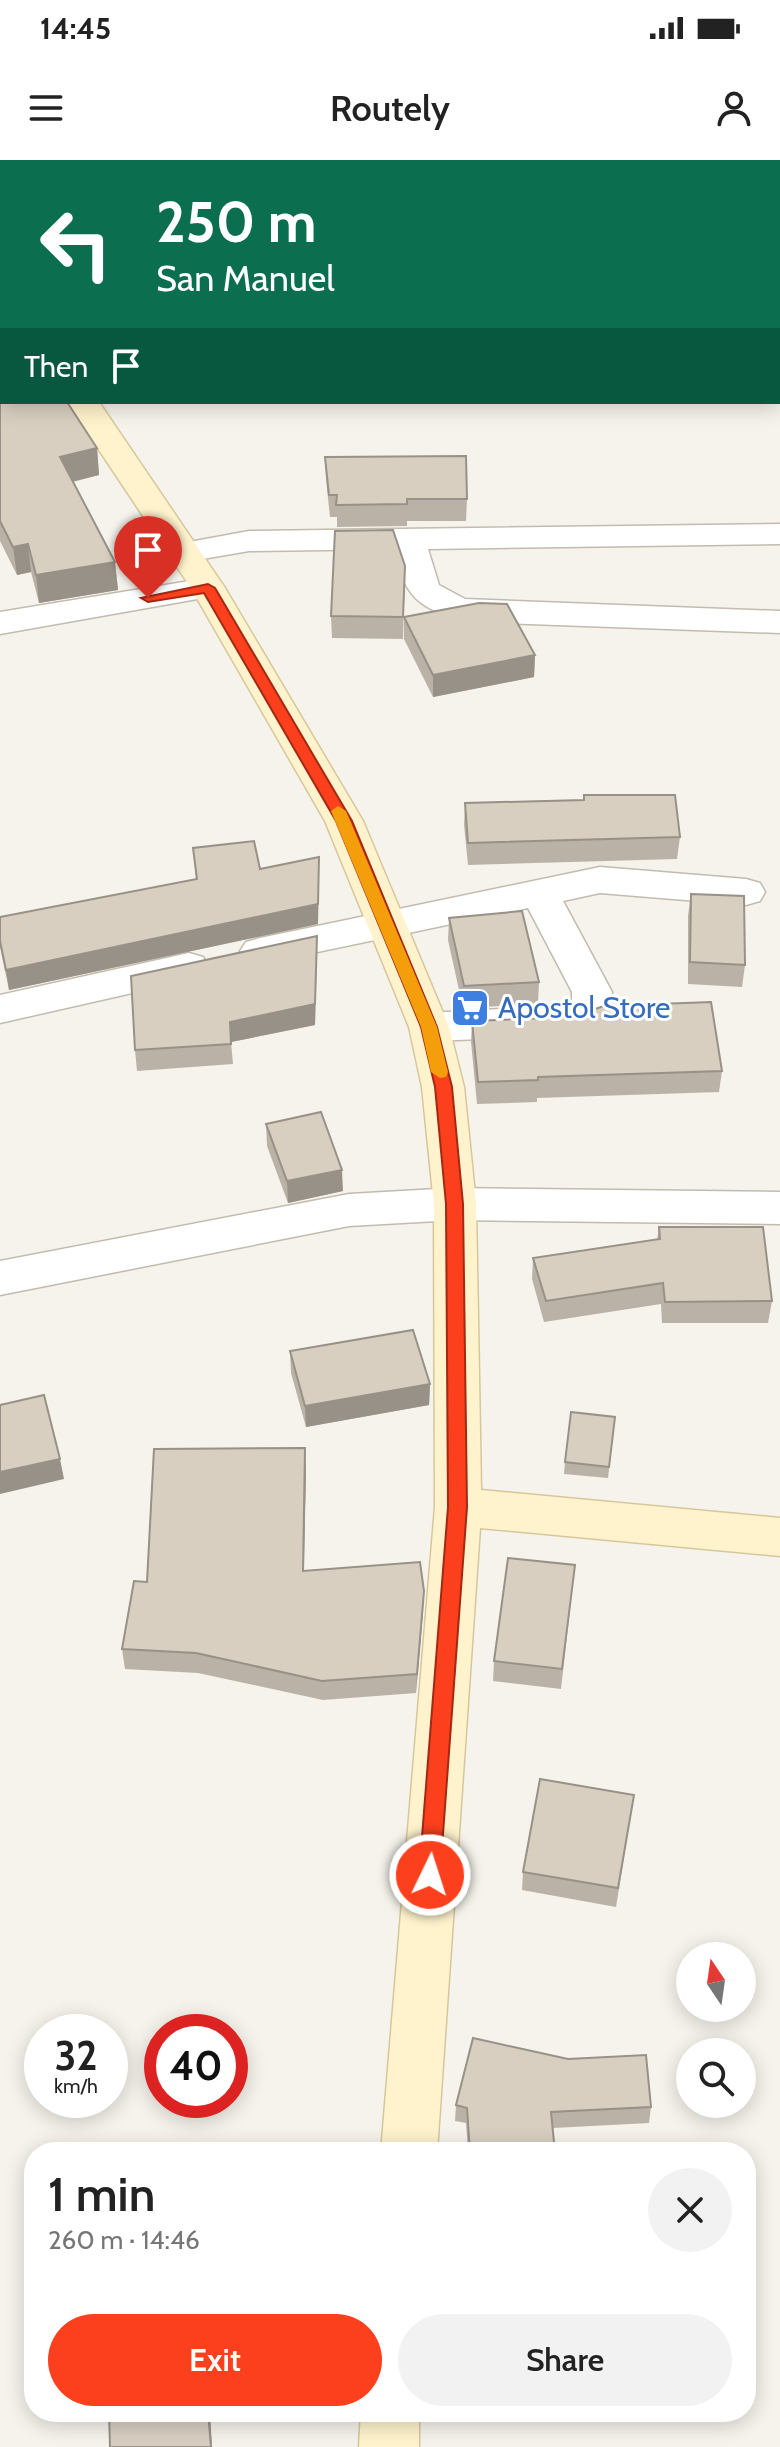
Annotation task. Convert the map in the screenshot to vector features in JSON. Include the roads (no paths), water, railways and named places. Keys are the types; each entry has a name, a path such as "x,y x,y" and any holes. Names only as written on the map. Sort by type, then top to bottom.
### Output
{"street":[{"path":"84,404 208,588 337,809 429,1027 443,1087 455,1204 458,1507 410,2142"},
{"path":"185,552 249,541 780,534"},
{"path":"410,540 416,579 424,591 453,608 476,612 780,622"},
{"path":"0,623 208,588"},
{"path":"0,1009 600,880 628,879 746,892"},
{"path":"429,1027 569,1022 592,1013 592,992 539,892"},
{"path":"0,1278 297,1218 391,1206 780,1208"},
{"path":"458,1507 780,1537"},
{"path":"389,2447 390,2422"}],"place":[{"name":"Apostol Store","path":"470,1008"}]}
